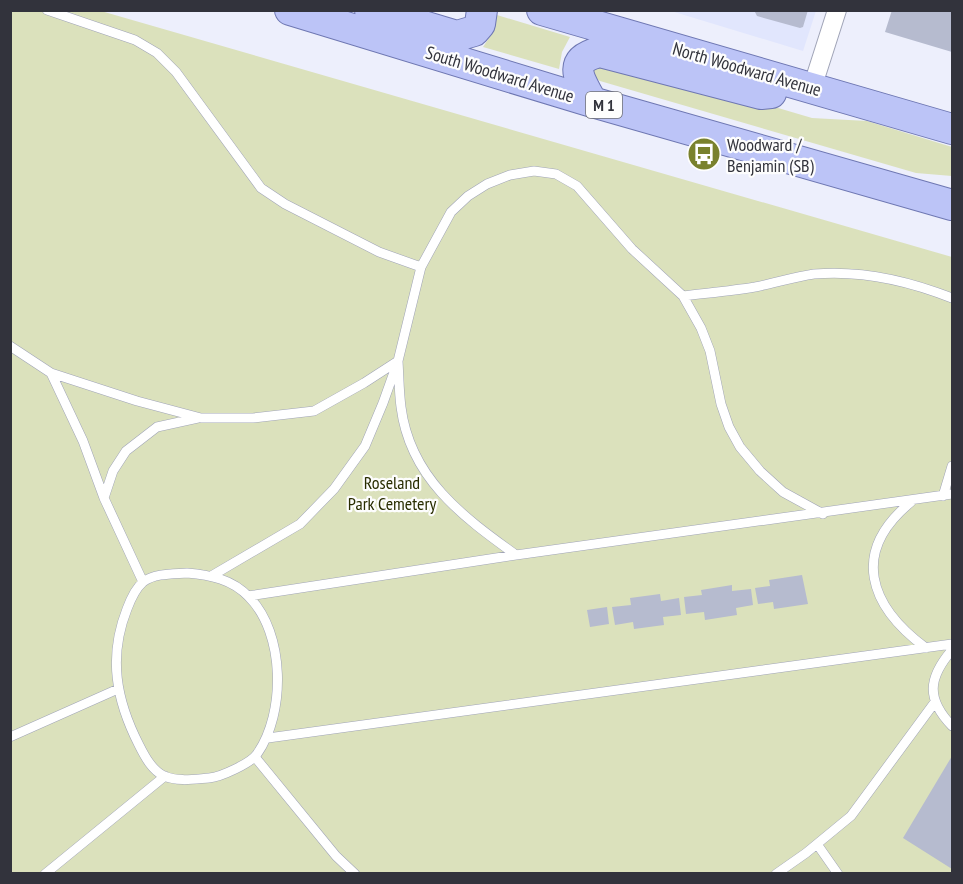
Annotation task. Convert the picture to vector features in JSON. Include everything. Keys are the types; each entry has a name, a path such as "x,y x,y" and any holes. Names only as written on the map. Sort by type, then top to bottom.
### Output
{"main road":[{"name":"South Woodward Avenue","path":"290,10 592,102 952,205"},
{"path":"370,10 457,36 474,31 480,24 482,10"},
{"name":"North Woodward Avenue","path":"542,10 952,129"},
{"path":"592,102 578,76 577,68 590,54 600,52 761,94 812,88"},
{"path":"918,194 952,189"}],"street":[{"path":"812,88 837,10"}],"lane":[{"path":"47,10 135,40 158,53 176,72 261,188 285,204 380,252 421,267"},
{"path":"213,575 300,524 334,489 365,446 398,362 421,267 451,212 468,196 487,184 510,175 534,171 556,174 577,186 632,249 682,296 701,328 710,351 721,404 729,427 740,447 760,471 783,492 823,514"},
{"path":"682,296 755,287 813,274 844,274 879,277 952,298"},
{"path":"10,346 51,373 137,401 201,418"},
{"path":"104,498 112,471 126,451 158,427 201,418 253,418 314,411 398,362"},
{"path":"398,362 401,409 409,439 435,488 452,506 516,555"},
{"path":"51,373 83,441 104,498 143,582"},
{"path":"248,596 516,555 948,495 952,466"},
{"path":"913,500 895,515 882,536 875,555 874,572 876,587 882,602 893,619 905,632 926,648"},
{"path":"187,573 213,575 227,581 248,596 263,614 273,640 277,678 275,712 268,738 255,757 216,777 186,780 165,776 151,766 141,749 126,720 118,688 116,659 121,624 131,600 143,582 159,575 187,573"},
{"path":"268,738 952,644"},
{"path":"952,650 941,663 935,679 933,694 937,708 952,726"},
{"path":"10,737 118,688"},
{"path":"776,873 851,816 935,702"},
{"path":"255,757 336,856 355,873"},
{"path":"45,873 165,776"},
{"path":"817,844 838,873"}],"shaded area":[{"path":"671,11 816,11 803,51"}],"green space":[{"name":"Roseland Park Cemetery","path":"10,11 101,11 952,257 952,873 11,873"},
{"path":"497,15 570,37 562,52 559,69 483,47 493,32"},
{"path":"598,58 607,58 812,118 867,121 952,147 952,176 916,173 600,81 591,75"}],"building":[{"path":"754,10 808,10 803,27 800,28 757,16"},
{"path":"892,10 952,11 952,52 885,32"},
{"path":"802,575 808,604 774,609 773,602 758,604 755,588 770,586 769,580"},
{"path":"732,585 732,591 751,589 753,605 736,608 737,615 705,620 704,612 686,614 684,597 702,595 701,590"},
{"path":"660,594 661,601 679,598 681,615 663,617 664,625 634,629 633,622 615,625 612,607 631,605 630,598"},
{"path":"607,607 609,624 590,627 587,610"},
{"path":"952,756 952,869 903,838"}],"place":[{"name":"Woodward / Benjamin (SB)","path":"704,154"}]}
